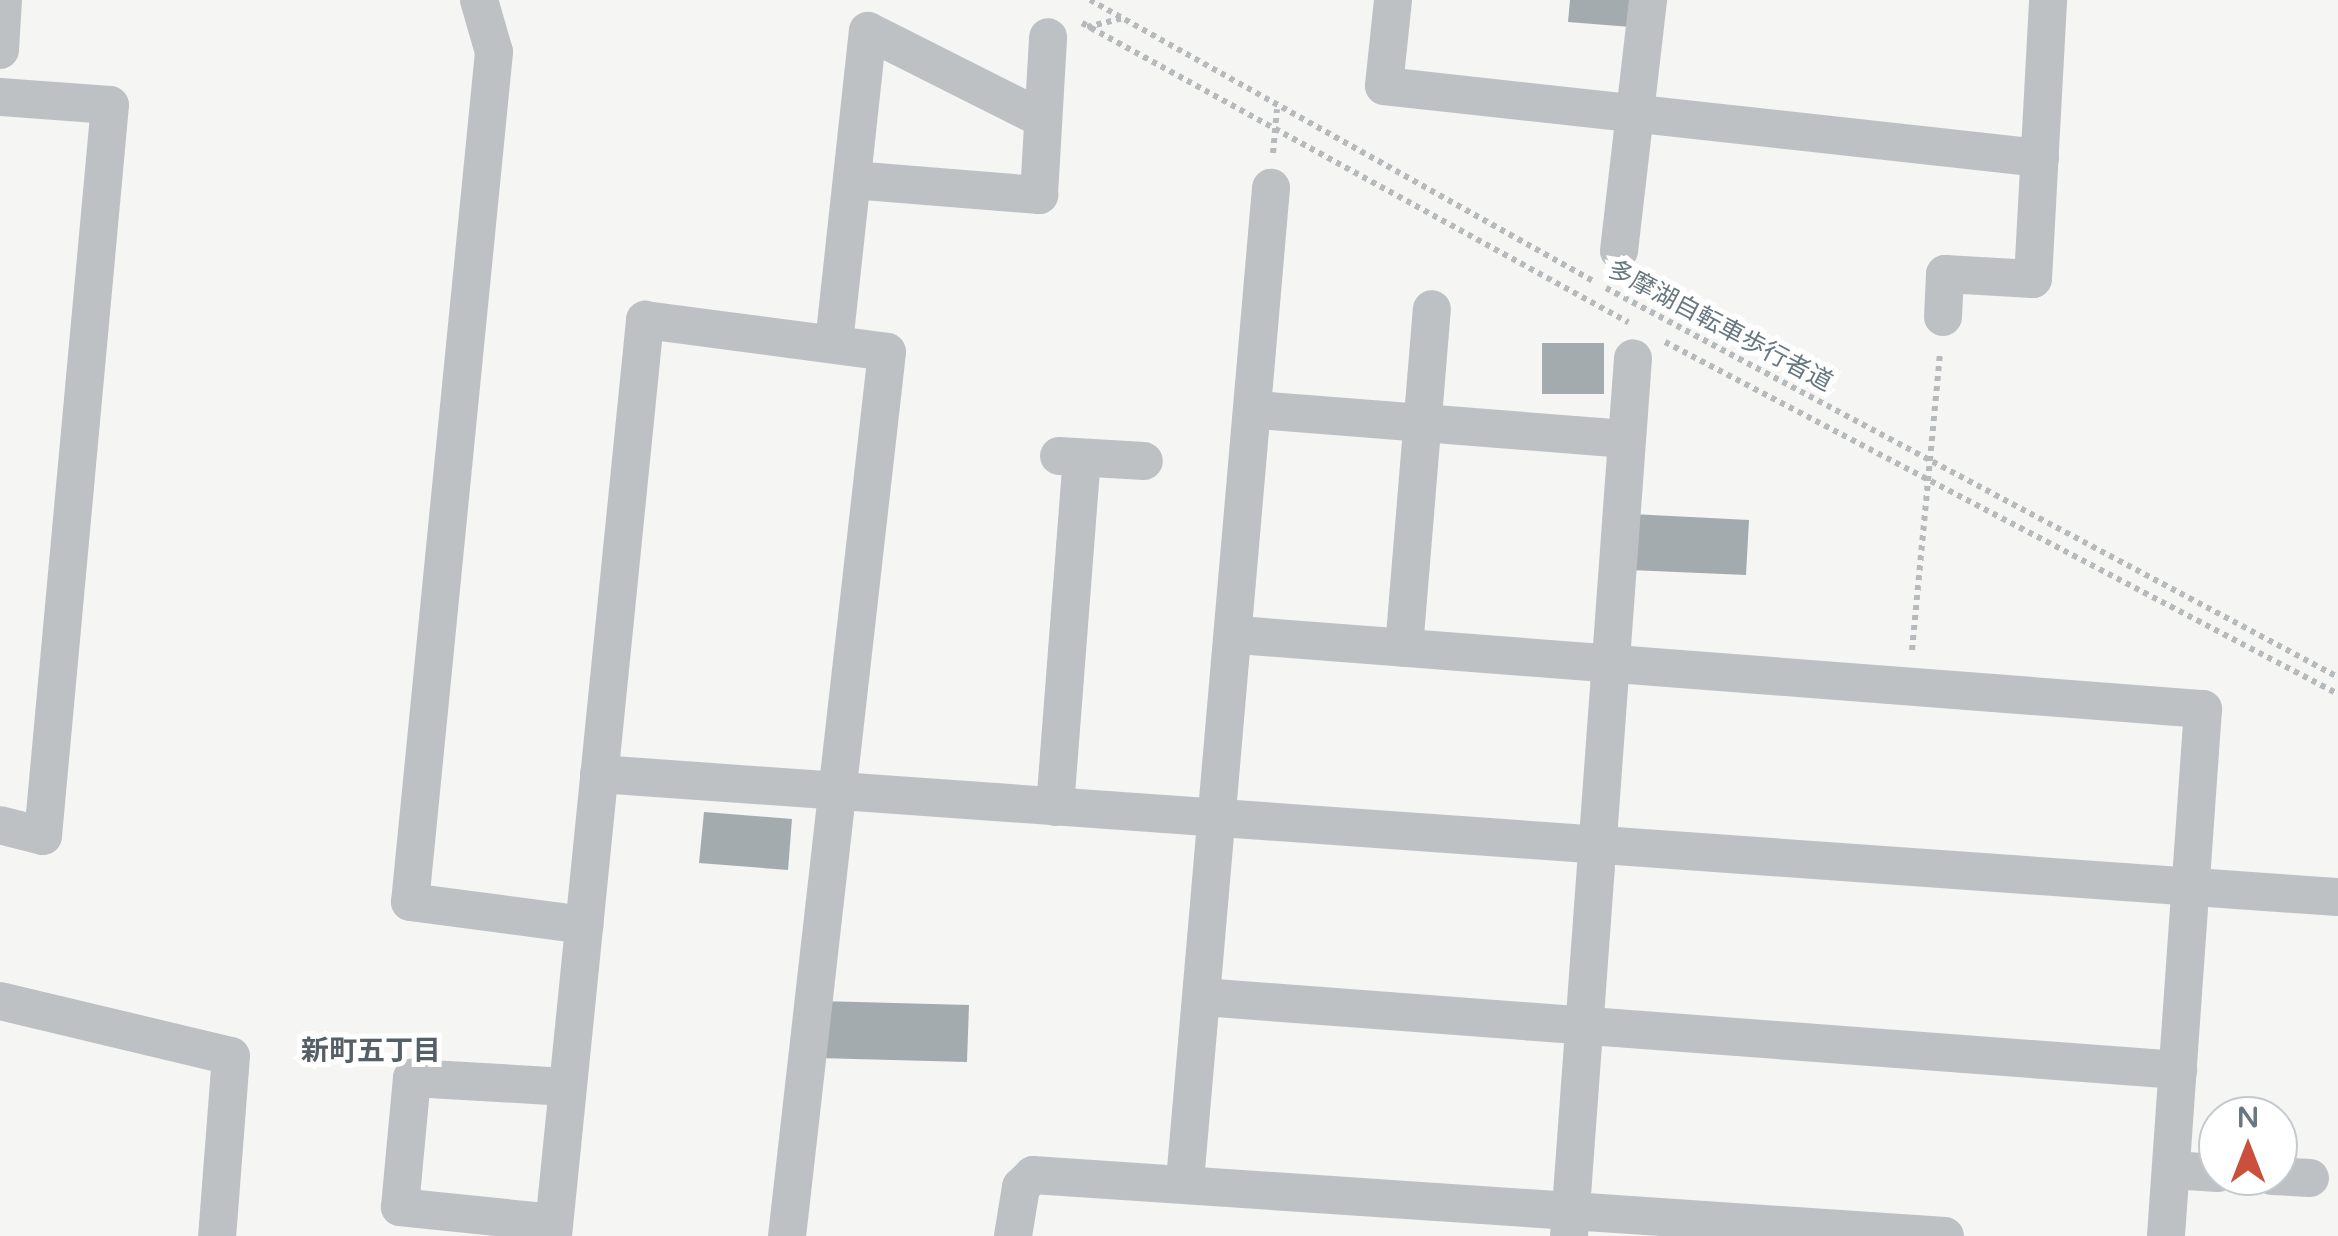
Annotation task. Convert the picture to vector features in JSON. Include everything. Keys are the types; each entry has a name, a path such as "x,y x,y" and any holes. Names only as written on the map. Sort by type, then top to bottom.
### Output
{"street":[{"path":"0,50 3,0"},
{"path":"479,0 493,69 410,902 584,925"},
{"path":"1393,0 1384,86 1634,118 2040,158"},
{"path":"1619,250 1648,0"},
{"path":"1943,317 1945,274 2033,279 2048,0"},
{"path":"834,343 868,31 1043,118"},
{"path":"852,180 1039,195 1048,37"},
{"path":"0,97 110,105 43,836 0,825"},
{"path":"1185,1181 1258,410 1272,188"},
{"path":"1404,648 1432,309"},
{"path":"566,1086 412,1078 400,1207 554,1230 645,320 887,352 787,1236"},
{"path":"1570,1221 1626,439 1641,346"},
{"path":"1258,410 1626,439"},
{"path":"1055,807 1071,457 1144,461"},
{"path":"1238,635 2202,708 2166,1236"},
{"path":"599,774 2338,897"},
{"path":"1202,997 2178,1070"},
{"path":"0,1002 230,1056 217,1236"},
{"path":"2171,1170 2198,1171"},
{"path":"1013,1236 1020,1186 1034,1175 1185,1181 1570,1221 1945,1236"},
{"path":"2298,1177 2310,1178"}],"path":[{"name":"多摩湖自転車歩行者道","path":"1090,0 1276,109 1623,298 2338,676"},
{"path":"1088,27 1621,318 1623,298"},
{"path":"1274,127 1276,109"},
{"path":"1909,686 1943,317"},
{"path":"1641,346 1928,480 2338,694"}],"building":[{"path":"1570,0 1633,0 1631,27 1568,22"},
{"path":"1542,343 1604,343 1604,394 1542,394"},
{"path":"1632,514 1749,520 1746,575 1630,570"},
{"path":"704,812 792,819 788,870 699,863"},
{"path":"820,1001 969,1005 967,1062 818,1058"}],"district":[{"name":"新町五丁目","path":"371,1051"}]}
